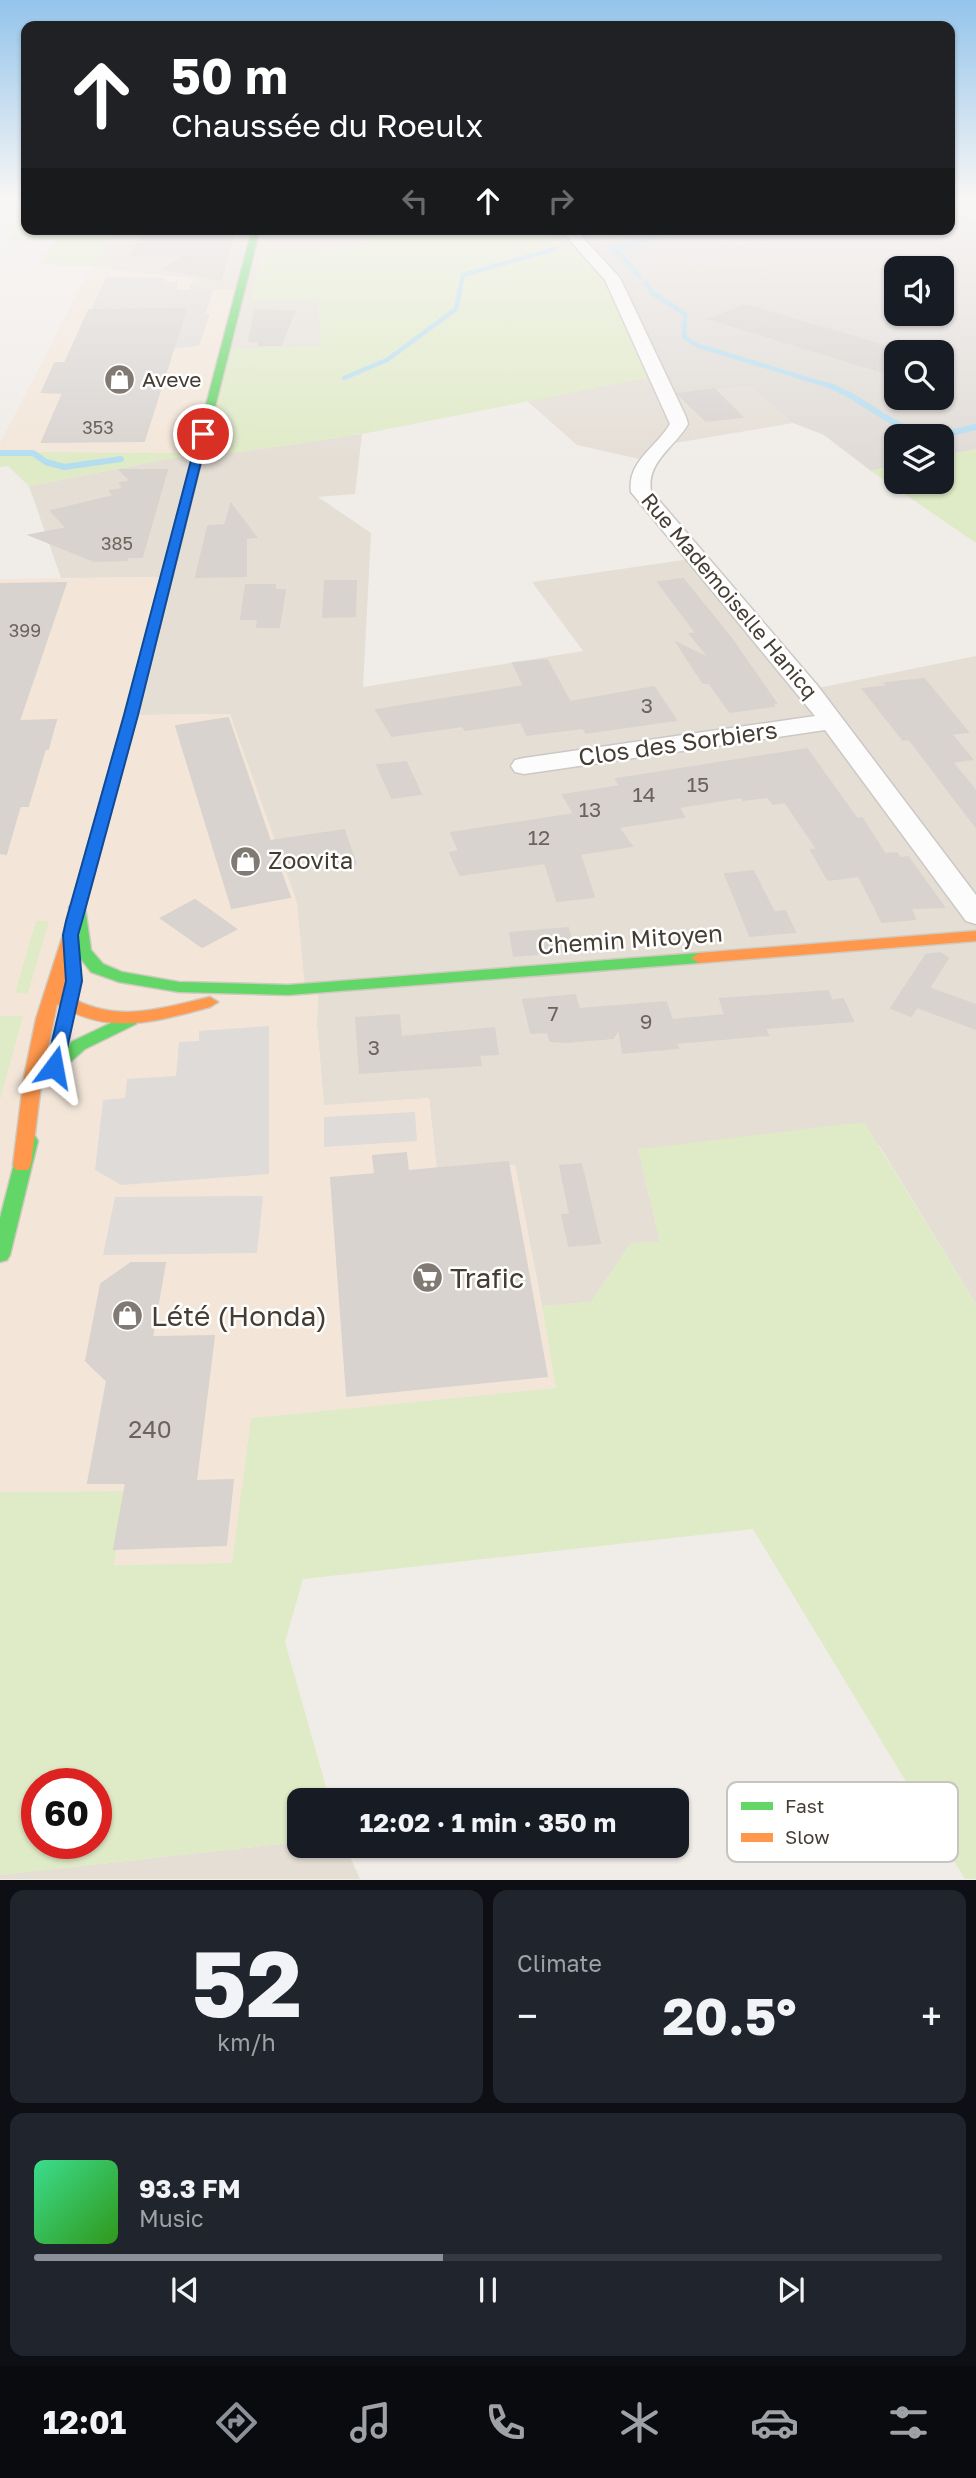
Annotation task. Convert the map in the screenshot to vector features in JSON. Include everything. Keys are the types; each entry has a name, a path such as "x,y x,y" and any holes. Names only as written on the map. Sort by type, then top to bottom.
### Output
{"main road":[{"path":"22,1165 34,1062 58,965 71,935 131,715 241,287"},
{"path":"77,907 85,956 94,965 133,981 198,990"},
{"path":"67,1013 74,981 71,935"},
{"name":"Chemin Mitoyen","path":"288,990 976,936"},
{"path":"106,989 288,990"},
{"path":"67,1013 108,1021 132,1019 288,990"},
{"path":"34,1062 57,1018 67,1013 84,995"},
{"path":"54,1067 87,1040 132,1019"},
{"path":"0,1255 22,1165 60,1043"}],"street":[{"name":"Rue Mademoiselle Hanicq","path":"616,287 679,424 640,472 641,492 832,721 976,915"},
{"name":"Clos des Sorbiers","path":"524,766 832,721"}],"shaded area":[{"path":"81,287 190,287 189,290 241,290 198,453 11,452 0,450 0,443"},
{"path":"102,287 177,287 177,290 213,290 206,314 210,314 199,346 166,349 90,312"},
{"path":"189,287 302,287 319,301 321,346 225,349 188,290"},
{"path":"615,287 884,287 884,326 954,326 954,287 976,287 976,449 954,454 954,424 884,424 884,468 871,471 824,435 793,423 750,386 666,395"},
{"path":"657,376 667,395 750,386 793,423 663,445 649,461 577,445 526,400"},
{"path":"362,434 355,494 318,497 371,533 363,687 583,651 532,582 697,558 808,690 976,656 976,1304 879,1145 638,1149 660,1242 631,1243 591,1302 542,1306 515,1165 437,1172 429,1098 324,1106 317,1025 318,988 305,988 249,771 230,714 131,715 166,577 61,578 29,486 198,453 240,452"},
{"path":"166,577 132,715 230,714 297,902 305,988 318,987 317,1025 324,1105 429,1098 437,1172 515,1165 557,1388 252,1418 233,1563 114,1565 126,1491 0,1492 0,579"},
{"path":"269,1026 269,1174 121,1185 95,1170 103,1100 125,1098 127,1079 176,1076 179,1042 199,1041 199,1031"},
{"path":"415,1112 417,1141 324,1147 324,1117"},
{"path":"263,1196 257,1253 103,1255 115,1197"},
{"path":"287,1843 287,1858 350,1858 360,1879 0,1879 0,1875"}],"green space":[{"path":"254,287 615,287 657,376 362,434 240,452 198,453 225,349 321,346 319,301 250,301"},
{"path":"976,449 976,543 905,494 954,494 954,454"},
{"path":"0,450 198,453 29,486 8,466 0,467"},
{"path":"884,468 884,480 871,471"},
{"path":"36,921 49,921 28,993 15,993"},
{"path":"0,1016 23,1016 0,1100"},
{"path":"864,1122 976,1304 976,1879 965,1879 955,1862 958,1862 958,1782 906,1782 753,1529 303,1579 285,1642 326,1788 287,1788 287,1843 0,1875 0,1492 126,1491 114,1565 232,1563 251,1418 556,1388 542,1306 591,1302 631,1243 660,1242 638,1149"}],"building":[{"path":"745,305 884,346 884,372 710,319"},
{"path":"186,309 144,441 42,442 63,393 42,392 55,363 65,363 89,310"},
{"path":"255,310 294,312 281,345 259,345 260,341 249,341"},
{"path":"714,389 742,417 706,421 678,394"},
{"path":"120,470 167,470 142,557 94,561 30,535 67,528 51,511 114,496 110,491 123,489 120,483 131,481"},
{"path":"231,504 256,537 246,538 246,576 196,577 208,526 225,525"},
{"path":"683,579 731,638 776,703 773,703 774,706 730,712 709,683 703,683 677,643 710,659 690,634 696,633 658,582"},
{"path":"325,581 356,581 355,616 323,617"},
{"path":"66,583 19,721 56,720 28,806 20,806 6,854 0,853 0,584"},
{"path":"246,585 275,585 275,590 285,590 279,627 257,627 258,619 241,619"},
{"path":"547,660 570,702 654,687 676,720 586,733 583,728 527,735 521,722 465,730 463,726 392,736 376,710 524,686 513,663"},
{"path":"924,679 968,732 951,734 972,759 952,762 976,791 976,827 909,739 903,740 863,689 888,686 885,683"},
{"path":"228,718 270,841 344,830 356,864 326,869 322,857 278,864 290,897 232,908 176,726"},
{"path":"807,749 857,819 862,818 885,854 897,853 900,858 908,857 944,907 911,908 915,919 882,922 859,876 828,880 811,850 817,849 785,802 773,804 768,797 743,800 742,797 679,807 684,817 618,827 632,846 580,854 594,897 557,901 545,863 460,875 450,853 459,851 451,833 574,814 563,795 620,786 616,779"},
{"path":"406,762 421,794 392,798 377,765"},
{"path":"753,871 774,912 785,911 795,932 750,936 725,874"},
{"path":"195,900 236,929 202,947 161,918"},
{"path":"568,928 575,951 514,956 510,933"},
{"path":"940,953 948,958 929,988 976,1005 976,1029 917,1007 911,1016 891,1008 926,955"},
{"path":"828,991 832,1001 843,999 853,1021 765,1028 768,1035 676,1043 678,1048 623,1053 619,1028 613,1038 566,1042 550,1041 548,1032 531,1033 523,1000 575,995 579,1009 666,1002 672,1020 725,1015 720,999"},
{"path":"399,1015 401,1037 494,1028 498,1054 479,1055 481,1065 360,1073 356,1018"},
{"path":"406,1153 408,1171 508,1162 547,1376 347,1396 331,1178 375,1174 373,1156"},
{"path":"581,1164 600,1243 569,1246 562,1215 570,1214 560,1166"},
{"path":"131,1263 165,1263 152,1337 214,1336 196,1481 233,1480 226,1545 114,1549 126,1483 88,1483 107,1381 86,1361 101,1284"}],"waterway":[{"path":"344,378 387,360 456,309 461,287"},
{"path":"648,287 651,292 685,314 684,337 696,345 829,386"},
{"path":"829,386 833,387"},
{"path":"829,386 914,431 938,435 976,427"},
{"path":"0,453 33,453 46,462 64,467 121,459"}],"traffic: fast":[{"path":"137,692 241,287"},
{"path":"77,907 83,951 97,968 119,977 179,987 288,990 699,958"},
{"path":"54,1067 79,1045 130,1020"},
{"path":"0,1255 29,1141"}],"traffic: slow":[{"path":"22,1165 33,1077 44,1019 71,935 137,692"},
{"path":"699,958 976,936"},
{"path":"66,960 59,998 96,1016 115,1019 152,1016 210,1002"}],"place":[{"name":"Aveve","path":"119,380"},
{"name":"Zoovita","path":"245,861"},
{"name":"Trafic","path":"427,1278"},
{"name":"Lété (Honda)","path":"128,1316"}],"route":[{"path":"54,1067 74,981 71,935 74,921 131,715 203,434"}]}
